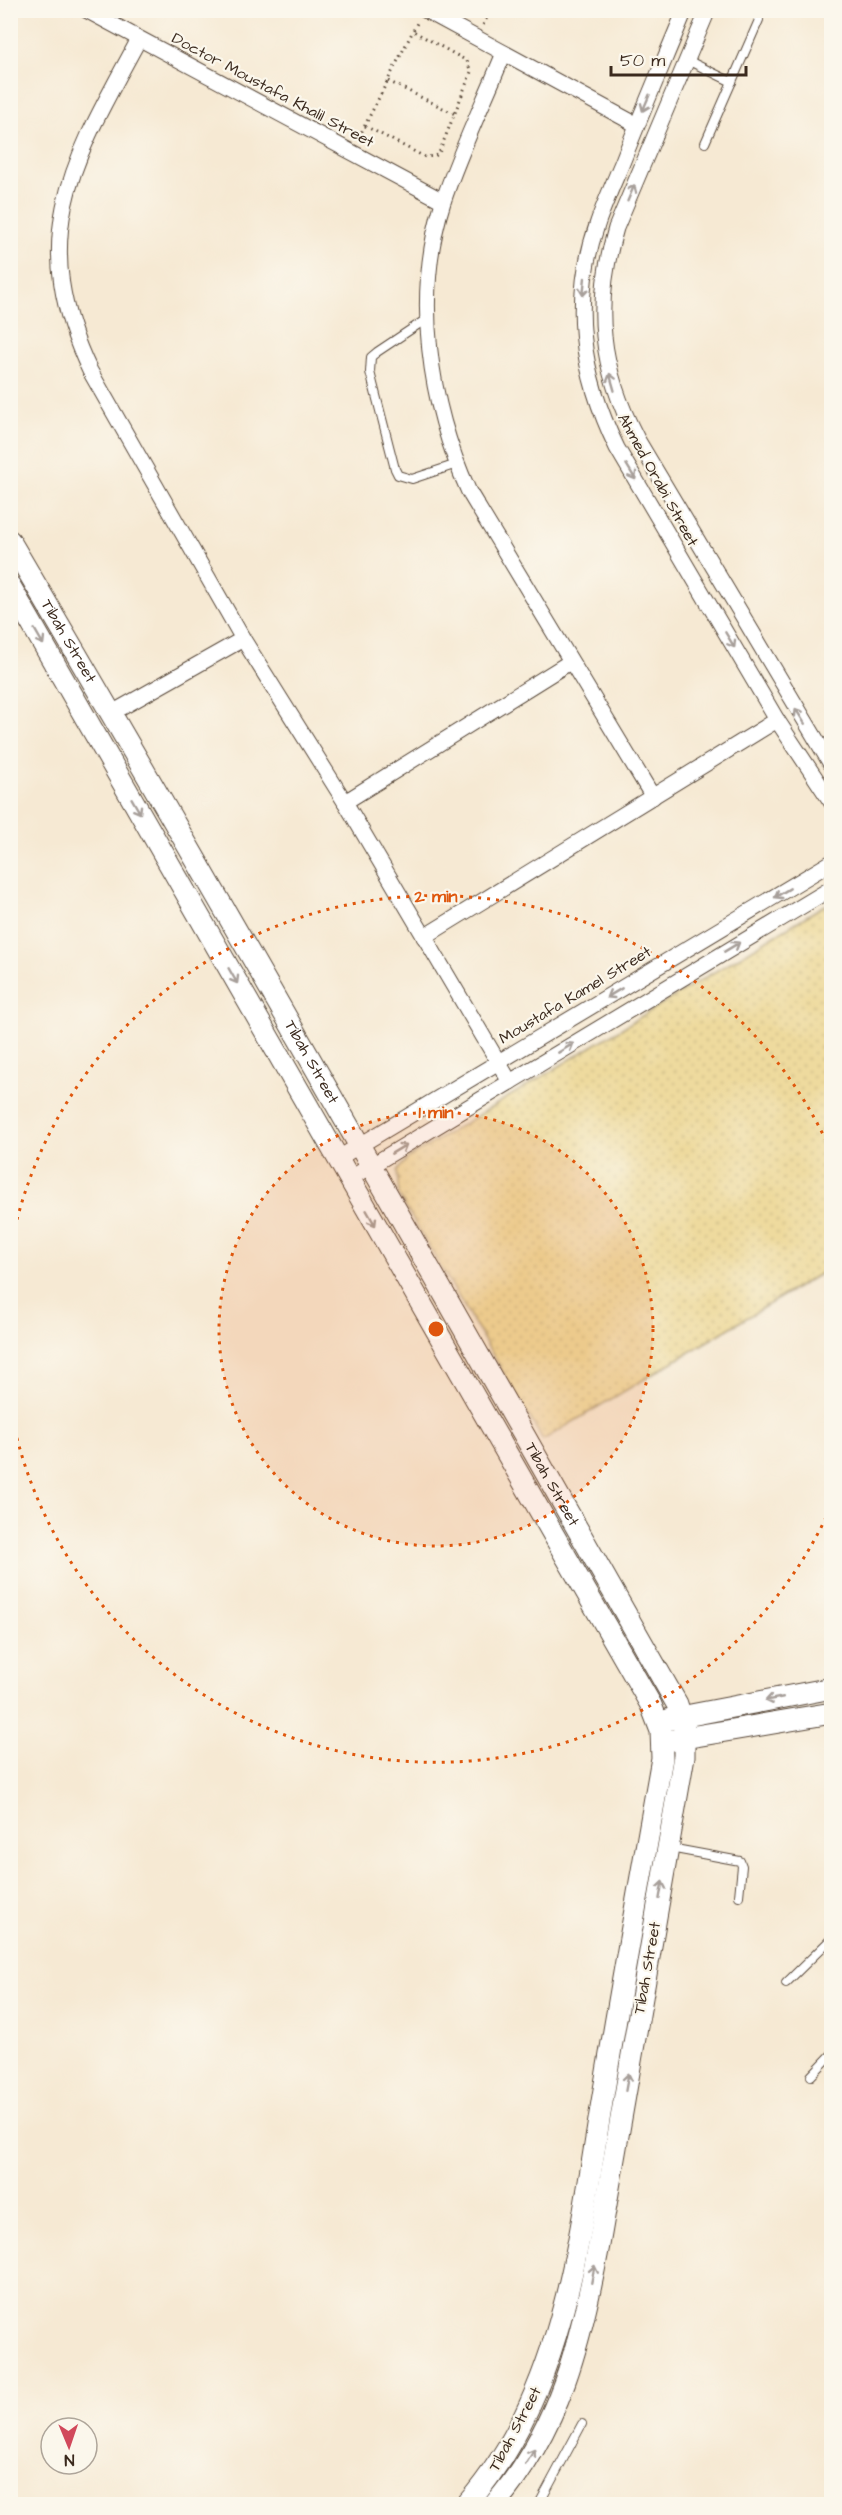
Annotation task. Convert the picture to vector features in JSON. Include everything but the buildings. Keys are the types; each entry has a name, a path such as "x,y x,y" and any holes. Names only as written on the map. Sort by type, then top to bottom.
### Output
{"main road":[{"name":"Tibah Street","path":"10,541 112,713 360,1145 681,1716 686,1738 684,1756 599,2245 577,2345 561,2396 543,2435 527,2464 495,2505"},
{"name":"Tibah Street","path":"10,586 658,1721 663,1742 660,1769 585,2201 562,2308 543,2375 529,2409 490,2475 467,2505"},
{"path":"658,1721 831,1688"},
{"path":"663,1742 831,1713"}],"street":[{"name":"Doctor Moustafa Khalil Street","path":"86,10 443,201"},
{"name":"Ahmed Orabi Street","path":"685,10 598,222 586,268 582,319 584,352 591,386 616,448 777,720 831,803"},
{"name":"Ahmed Orabi Street","path":"708,10 616,228 608,254 602,307 606,360 619,403 637,440 831,766"},
{"path":"422,16 504,53 636,125"},
{"path":"139,39 88,133 66,193 58,253 61,284 73,333 90,371 243,639 345,802 510,1082"},
{"path":"504,53 443,201 433,248 428,318 435,385 457,464 483,517 653,797"},
{"path":"112,713 243,639"},
{"path":"345,802 570,662"},
{"path":"424,937 777,720"},
{"name":"Moustafa Kamel Street","path":"337,1159 831,862"},
{"path":"349,1179 831,888"}],"lane":[{"path":"705,143 759,20"},
{"path":"687,60 732,82"},
{"path":"428,318 371,357 370,372 395,469 399,475 405,479 412,479 457,464"},
{"path":"668,1848 740,1861 742,1866 739,1896"},
{"path":"786,1983 830,1944"},
{"path":"811,2076 831,2054"},
{"path":"538,2505 582,2424"}],"path":[{"path":"351,152 422,16"},
{"path":"364,126 430,158 439,153 470,78 470,66 467,61 413,32"},
{"path":"388,81 455,114"}],"sand":[{"path":"831,904 831,1267 543,1440 399,1196 397,1171 408,1158 823,906"}]}
